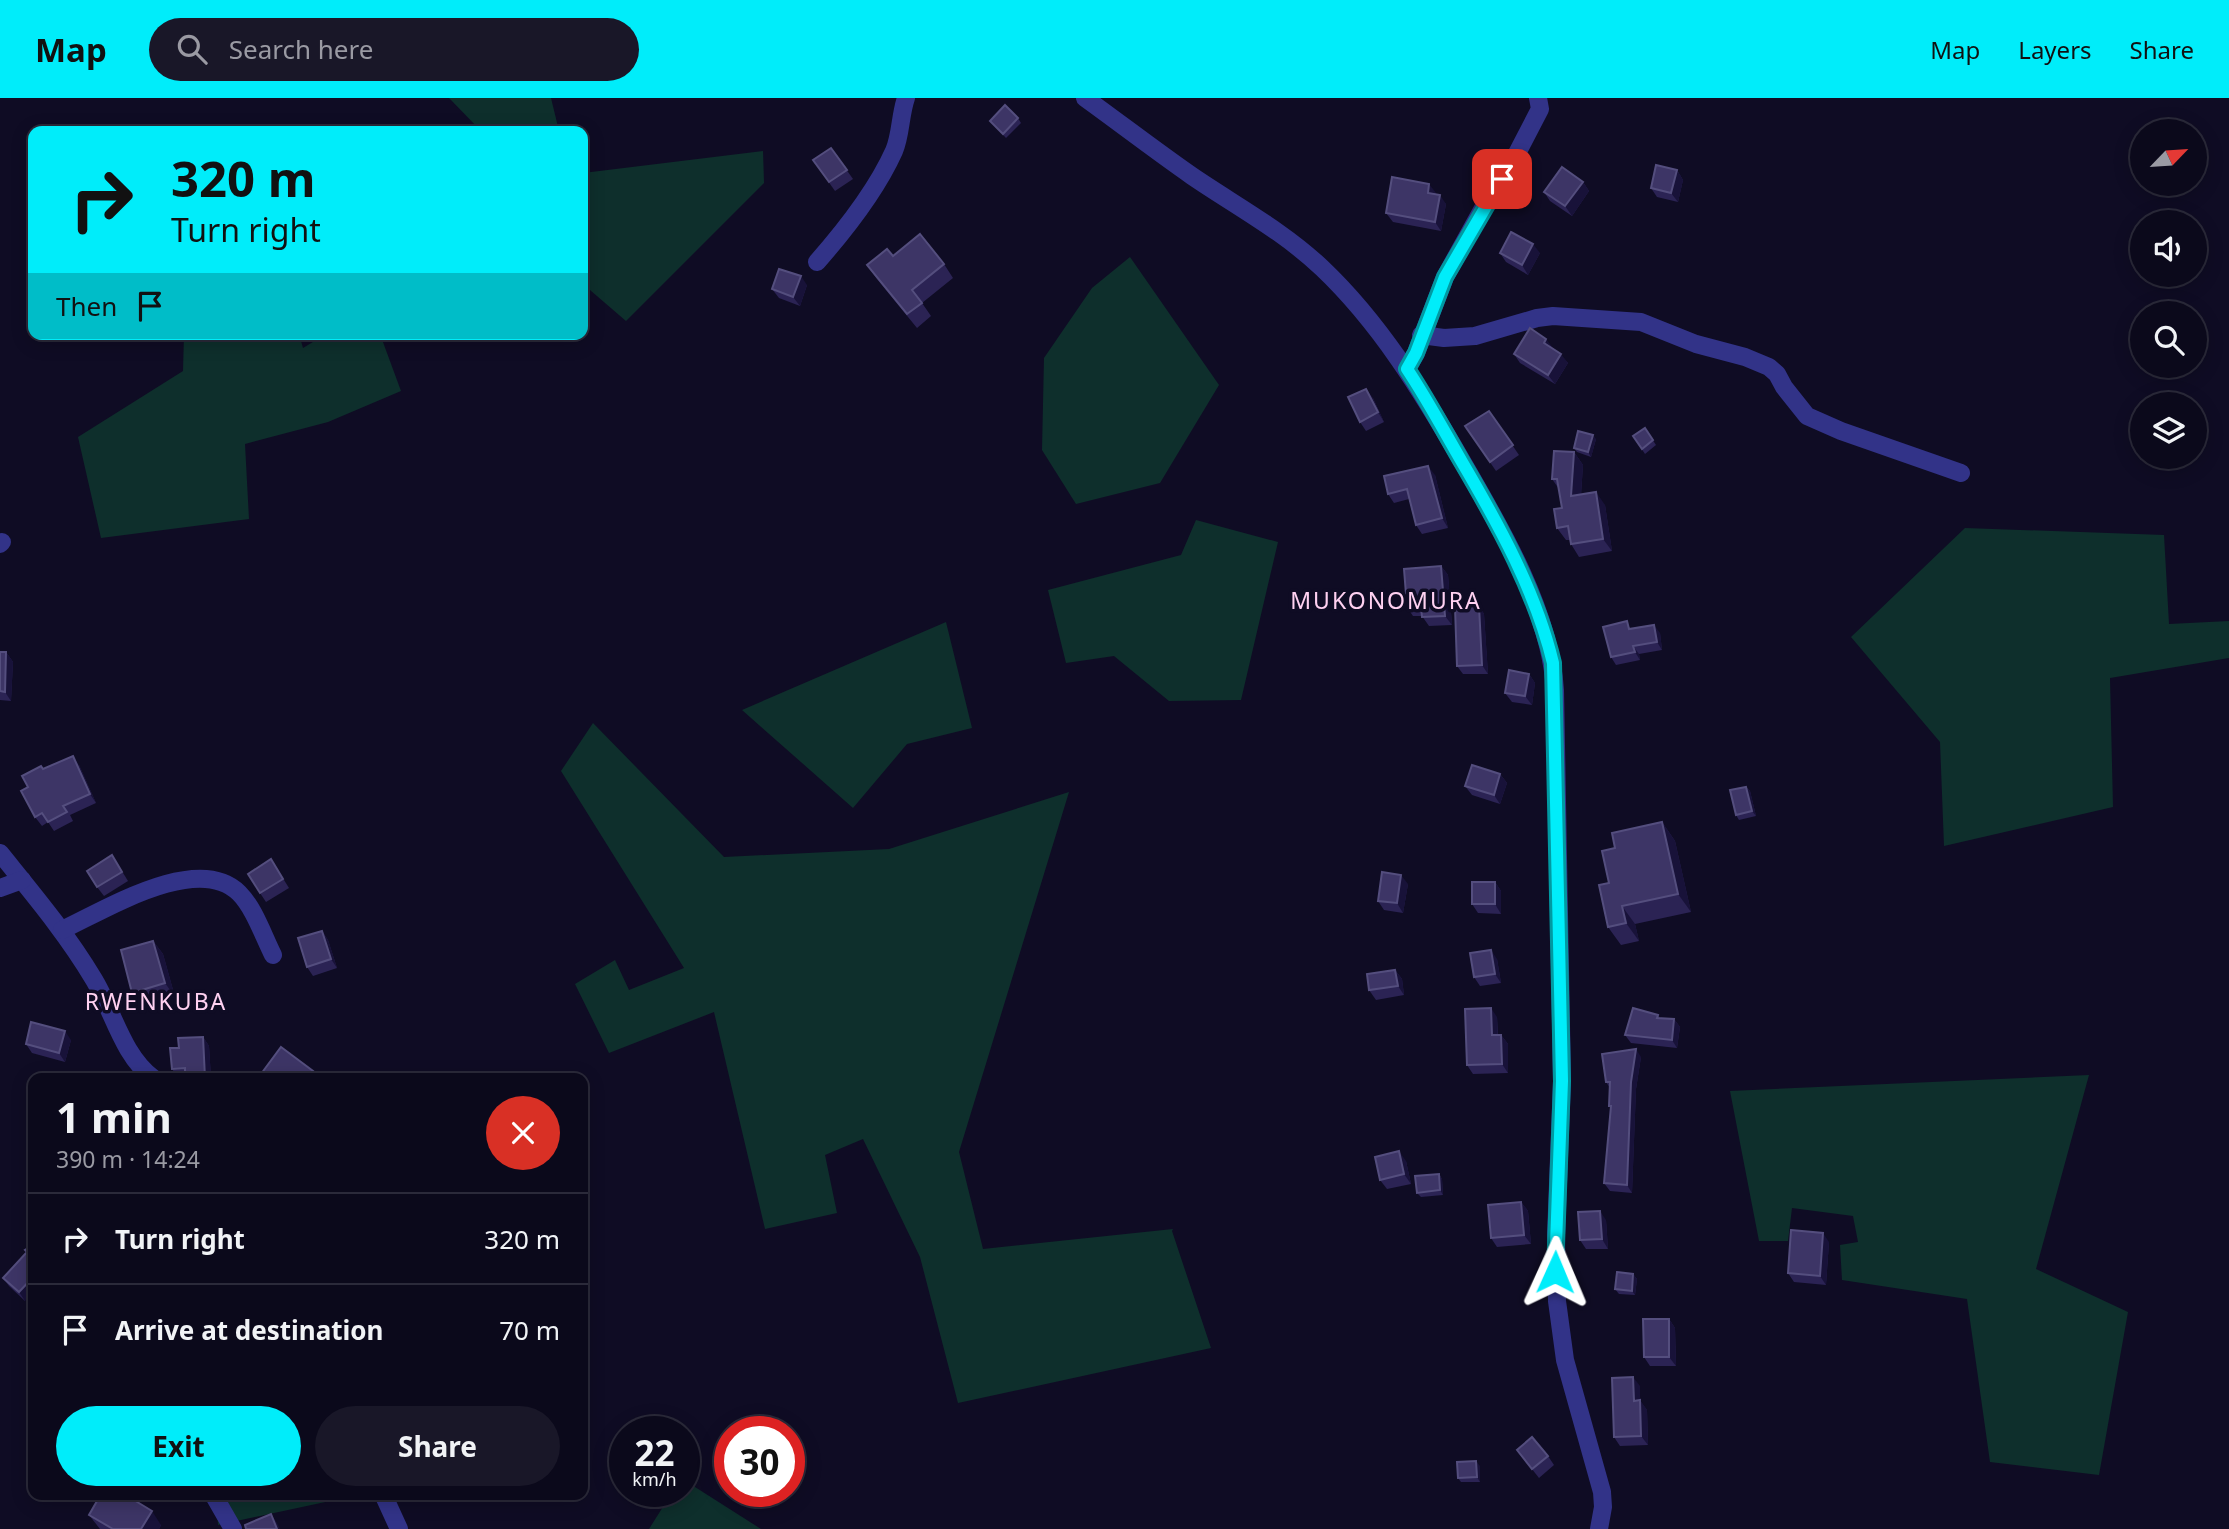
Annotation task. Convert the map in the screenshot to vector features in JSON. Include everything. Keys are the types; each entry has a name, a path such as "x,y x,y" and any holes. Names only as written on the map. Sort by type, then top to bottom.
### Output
{"street":[{"path":"817,262 844,230 881,177 896,148 901,111 906,98"},
{"path":"1085,98 1192,175 1288,239 1341,287 1407,369 1476,484 1546,632 1553,663 1562,1081 1555,1272 1560,1336 1565,1360 1602,1492 1603,1507 1599,1529"},
{"path":"1407,369 1416,353 1445,277 1492,192 1511,166 1540,109 1538,98"},
{"path":"1421,335 1444,338 1475,336 1552,316 1641,322 1696,344 1745,357 1769,368 1777,374 1807,416 1841,431 1961,473"},
{"path":"0,853 62,930 96,981 143,1073"},
{"path":"62,930 114,905 176,881 206,878 224,883 238,892 247,903 273,955"},
{"path":"0,888 22,880"},
{"path":"216,1500 233,1529"},
{"path":"386,1500 399,1529"}],"green space":[{"path":"449,98 551,98 558,126 476,126"},
{"path":"763,151 764,183 626,321 588,288 588,172"},
{"path":"1130,257 1219,385 1160,483 1076,504 1042,450 1044,358 1092,288"},
{"path":"184,340 301,340 303,348 316,340 382,340 401,391 328,422 245,444 249,519 101,538 78,437 183,371"},
{"path":"1196,520 1278,542 1241,700 1169,701 1114,656 1066,663 1048,590 1181,555"},
{"path":"1965,528 2164,535 2169,624 2229,621 2229,658 2110,678 2113,807 1944,846 1940,742 1851,637"},
{"path":"946,622 972,728 907,744 853,808 742,710"},
{"path":"593,723 724,857 889,849 1069,792 959,1152 983,1249 1173,1229 1211,1348 958,1403 920,1257 863,1139 825,1155 837,1213 765,1229 714,1012 609,1053 575,984 615,960 629,990 684,968 561,771"},
{"path":"2089,1075 2036,1269 2128,1312 2099,1475 1990,1462 1967,1299 1842,1280 1840,1245 1858,1242 1853,1216 1792,1208 1788,1241 1759,1241 1730,1091"},
{"path":"700,1490 714,1499 714,1507 726,1507 761,1529 649,1529 663,1507 700,1507"},
{"path":"216,1500 335,1500 218,1525"}],"building":[{"path":"1005,105 1018,118 1003,134 990,121"},
{"path":"831,148 847,170 829,182 813,160"},
{"path":"1656,165 1677,170 1671,193 1651,188"},
{"path":"1562,167 1583,182 1565,206 1544,192"},
{"path":"1392,177 1429,184 1428,193 1440,195 1435,222 1386,213"},
{"path":"1511,232 1533,244 1522,265 1500,253"},
{"path":"920,234 944,264 912,290 922,303 907,314 867,265 887,249 893,256"},
{"path":"779,269 801,276 793,297 772,289"},
{"path":"1530,328 1546,339 1544,343 1561,354 1548,375 1514,354"},
{"path":"1366,389 1378,412 1360,422 1348,397"},
{"path":"1489,411 1513,445 1490,462 1465,426"},
{"path":"1645,428 1653,440 1642,449 1633,436"},
{"path":"1578,431 1593,435 1588,452 1574,448"},
{"path":"1554,451 1574,452 1571,496 1596,492 1603,539 1571,544 1568,526 1557,528 1554,509 1562,508 1557,479 1552,479"},
{"path":"1428,466 1442,518 1416,525 1407,489 1388,494 1384,476"},
{"path":"1441,566 1445,616 1422,617 1421,606 1407,607 1404,569"},
{"path":"1479,606 1482,665 1457,666 1455,607"},
{"path":"1627,621 1629,629 1654,625 1657,642 1633,646 1635,652 1611,657 1603,627"},
{"path":"0,652 6,652 5,692 0,691"},
{"path":"1509,670 1529,674 1525,696 1505,693"},
{"path":"73,756 90,794 63,806 67,812 48,822 42,813 35,817 21,791 28,787 22,776 41,766 43,769"},
{"path":"1472,765 1500,774 1494,795 1465,786"},
{"path":"1746,787 1752,811 1736,815 1730,790"},
{"path":"1662,822 1678,894 1622,906 1626,923 1608,927 1599,885 1609,883 1602,851 1615,848 1612,833"},
{"path":"112,855 122,872 97,887 87,871"},
{"path":"271,859 283,879 260,893 248,874"},
{"path":"1382,872 1401,875 1397,903 1378,901"},
{"path":"1472,882 1495,882 1495,904 1472,904"},
{"path":"322,931 331,959 307,967 298,938"},
{"path":"153,941 165,983 132,993 121,950"},
{"path":"1491,950 1495,974 1474,977 1470,953"},
{"path":"1395,970 1398,986 1369,990 1367,974"},
{"path":"1491,1008 1492,1035 1501,1035 1502,1064 1467,1065 1465,1009"},
{"path":"1633,1008 1658,1015 1657,1018 1674,1019 1672,1040 1625,1035"},
{"path":"31,1022 65,1031 59,1053 26,1044"},
{"path":"203,1037 205,1073 185,1073 185,1068 172,1069 170,1048 179,1048 178,1038"},
{"path":"281,1047 313,1071 312,1073 262,1073"},
{"path":"1636,1049 1631,1082 1627,1185 1604,1183 1611,1106 1610,1082 1606,1082 1602,1054"},
{"path":"1399,1151 1404,1174 1380,1180 1375,1157"},
{"path":"1439,1174 1440,1190 1417,1193 1415,1176"},
{"path":"1521,1202 1524,1235 1491,1238 1488,1205"},
{"path":"1600,1211 1602,1239 1580,1240 1578,1212"},
{"path":"1791,1230 1823,1233 1820,1276 1788,1273"},
{"path":"28,1248 28,1282 19,1292 3,1278 27,1252 25,1250"},
{"path":"1617,1272 1633,1274 1632,1291 1615,1289"},
{"path":"1643,1319 1669,1319 1669,1357 1644,1357"},
{"path":"1633,1377 1634,1401 1640,1400 1641,1436 1614,1437 1612,1378"},
{"path":"1532,1437 1548,1456 1532,1469 1517,1450"},
{"path":"1476,1461 1477,1477 1458,1478 1457,1462"},
{"path":"98,1500 134,1500 152,1511 141,1529 113,1529 89,1515"},
{"path":"271,1514 277,1529 246,1529 245,1525"}],"district":[{"name":"MUKONOMURA","path":"1386,600"},
{"name":"RWENKUBA","path":"156,1001"}],"route":[{"path":"1502,179 1492,192 1445,277 1416,353 1407,369 1482,495 1500,531 1536,606 1546,632 1553,663 1562,1081 1555,1272"}]}
